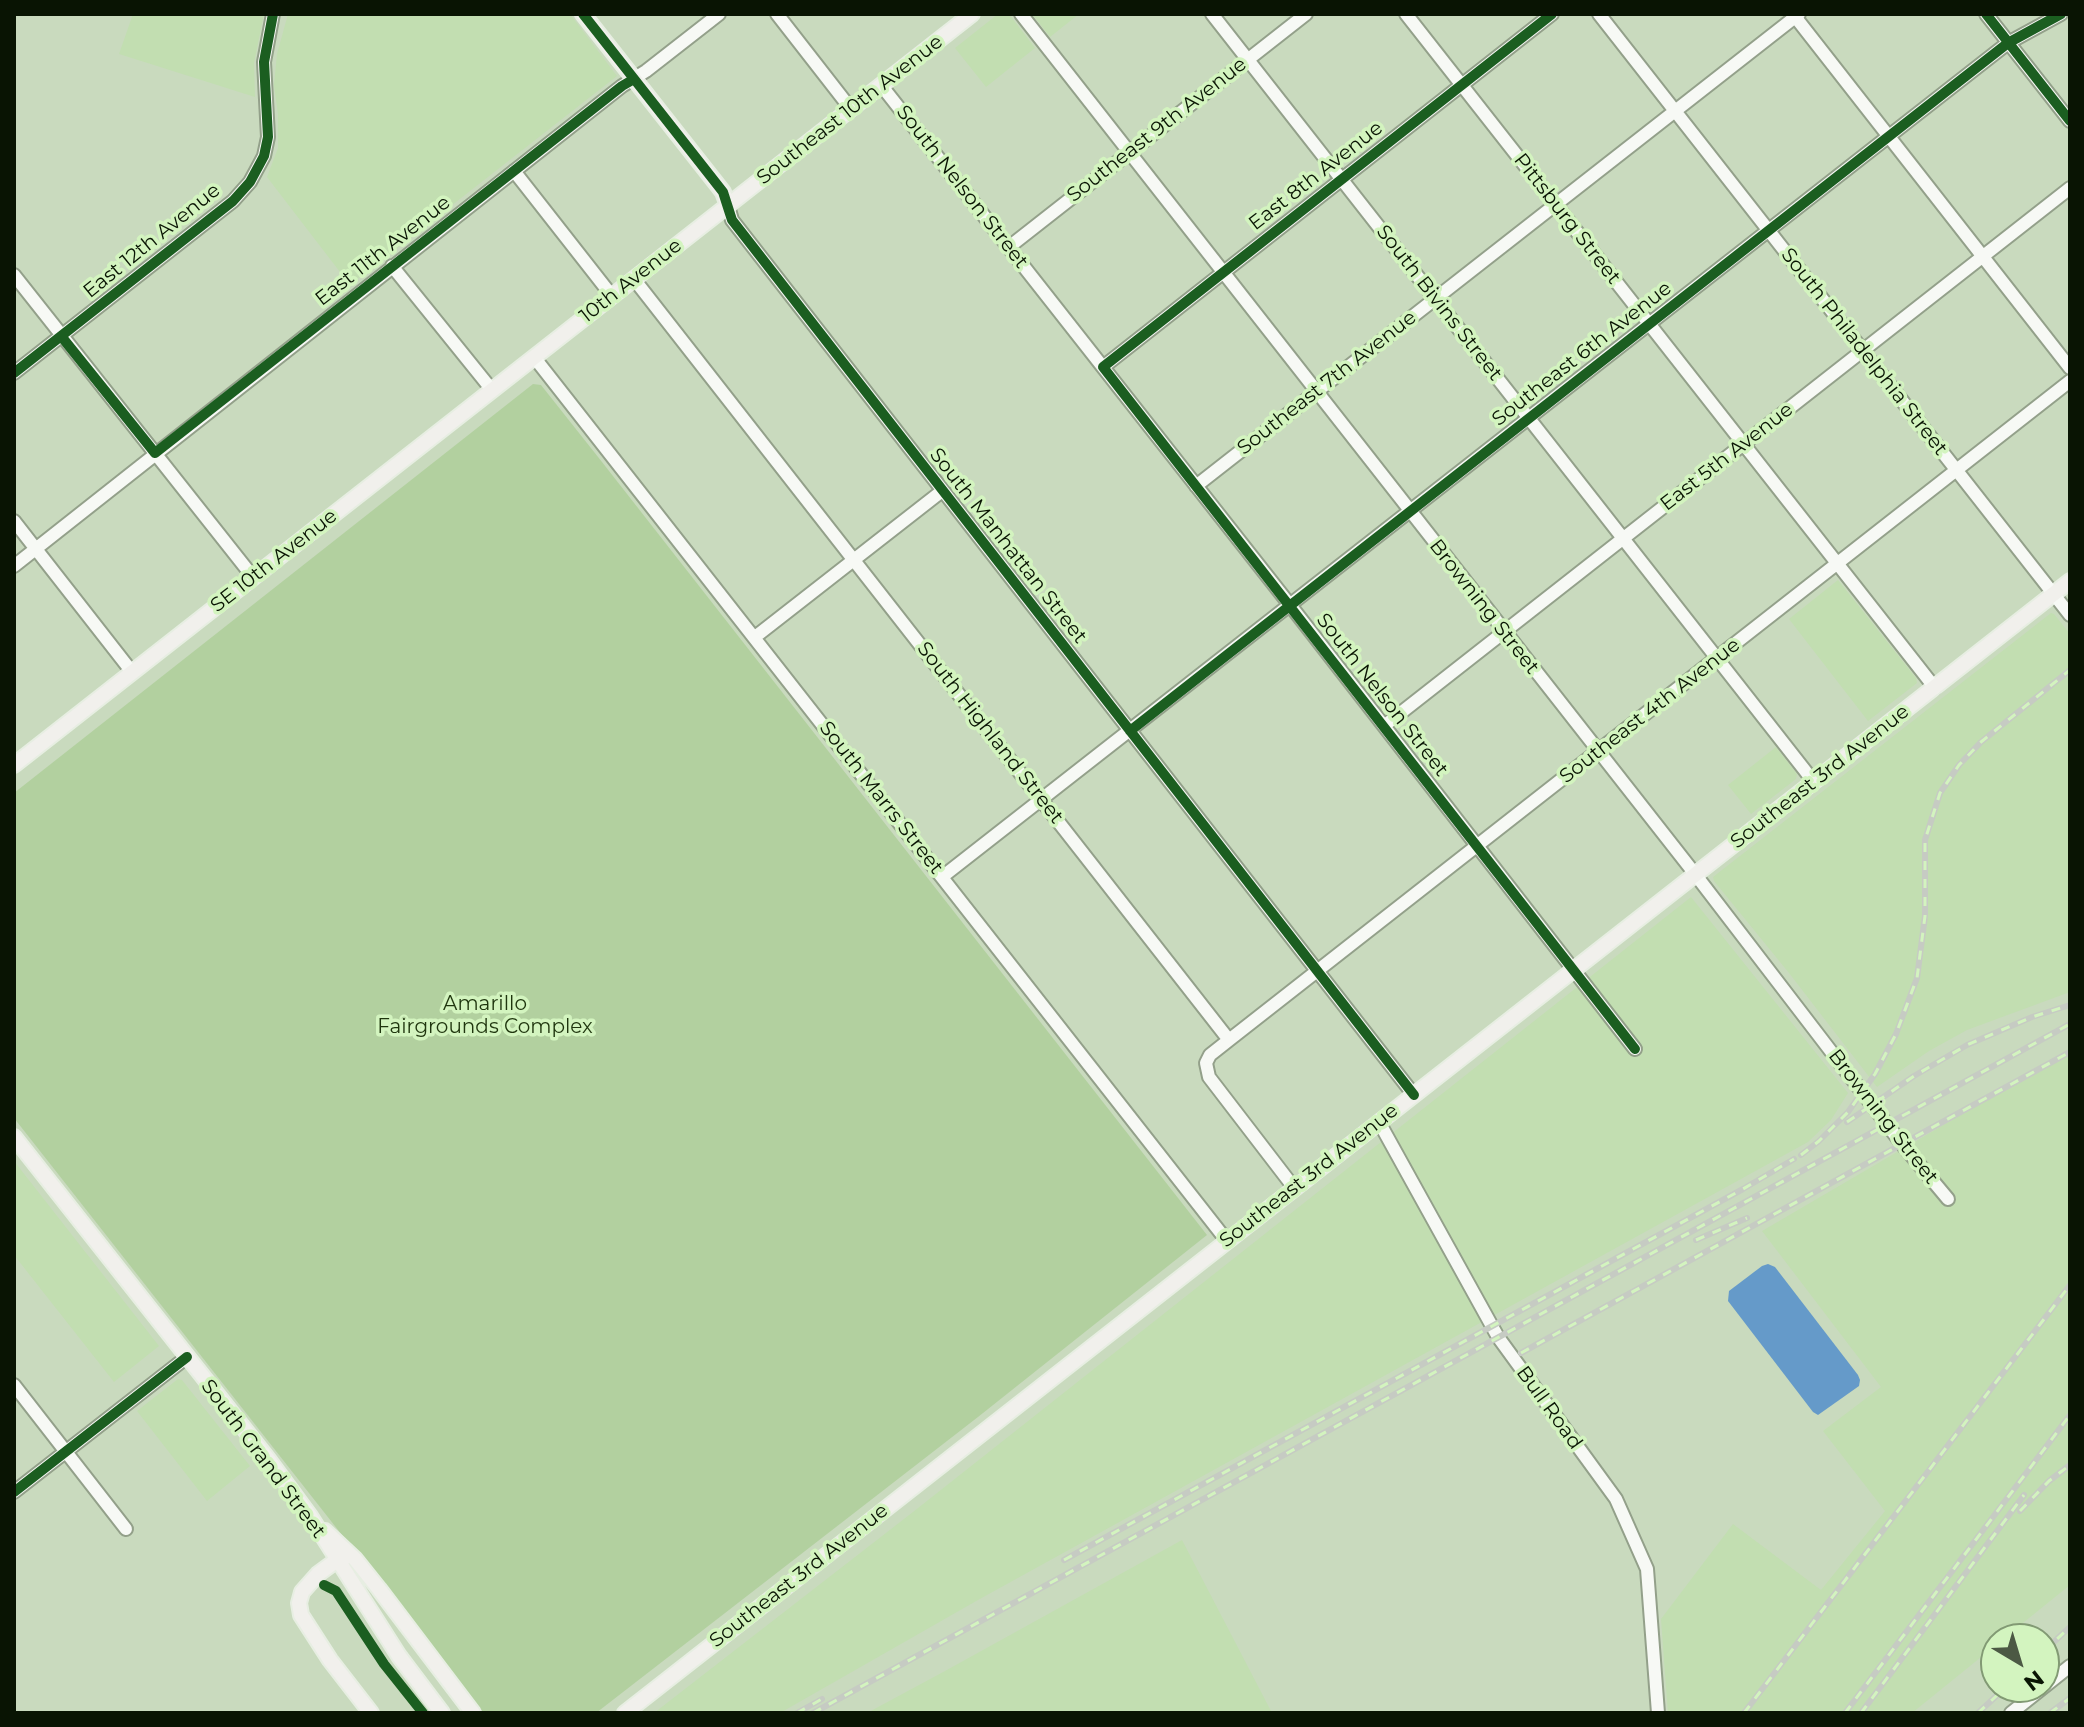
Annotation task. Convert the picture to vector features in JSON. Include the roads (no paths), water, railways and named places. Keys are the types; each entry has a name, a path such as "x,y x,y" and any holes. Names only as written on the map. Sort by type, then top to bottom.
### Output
{"main road":[{"name":"South Manhattan Street","path":"583,14 723,192 728,206"},
{"name":"Southeast 10th Avenue","path":"728,206 971,14"},
{"name":"10th Avenue","path":"534,357 728,206"},
{"name":"SE 10th Avenue","path":"14,765 534,357"},
{"name":"Southeast 3rd Avenue","path":"625,1713 2070,581"},
{"path":"14,756 36,748"},
{"name":"South Grand Street","path":"14,1138 268,1459 310,1516 399,1656 442,1713"},
{"path":"310,1516 355,1559 473,1713"},
{"path":"355,1559 337,1560 309,1582 299,1603 301,1615 330,1660 371,1713"}],"street":[{"name":"East 12th Avenue","path":"14,373 233,201 250,182 264,156 268,137 264,83 267,39 273,14"},
{"path":"267,39 282,14"},
{"name":"East 11th Avenue","path":"14,566 392,266 719,14"},
{"path":"777,14 851,109"},
{"name":"Browning Street","path":"1021,14 1948,1199"},
{"name":"South Bivins Street","path":"1212,14 1814,782"},
{"name":"Southeast 9th Avenue","path":"1009,247 1306,14"},
{"name":"Pittsburg Street","path":"1406,14 1935,688"},
{"name":"East 8th Avenue","path":"1103,367 1552,14"},
{"name":"South Philadelphia Street","path":"1599,14 2070,615"},
{"path":"1986,14 2070,121"},
{"name":"Southeast 6th Avenue","path":"942,877 2008,43 2061,14"},
{"path":"1796,15 2070,368"},
{"name":"Southeast 7th Avenue","path":"1196,486 1796,15"},
{"name":"South Nelson Street","path":"881,85 1635,1049"},
{"path":"514,171 612,296"},
{"name":"East 5th Avenue","path":"1384,726 2070,188"},
{"name":"South Manhattan Street","path":"728,206 732,220 1414,1095"},
{"path":"392,266 492,390"},
{"path":"14,275 253,577"},
{"name":"South Highland Street","path":"634,279 1229,1040"},
{"name":"South Marrs Street","path":"534,357 1227,1241"},
{"name":"Southeast 4th Avenue","path":"1229,1040 2070,381"},
{"path":"755,637 942,491"},
{"path":"14,521 132,672"},
{"path":"1229,1040 1210,1055 1206,1063 1209,1077 1295,1189"},
{"name":"Bull Road","path":"1379,1122 1498,1337 1616,1499 1647,1569 1658,1713"},
{"path":"14,1492 187,1357"},
{"path":"14,1385 126,1529"},
{"path":"2011,1713 2070,1666"}],"water":[{"path":"1768,1264 1775,1267 1860,1380 1859,1386 1818,1415 1728,1301 1729,1291"}],"railway":[{"path":"1801,1155 1848,1112 1875,1074 1896,1034 1917,978 1925,916 1925,840 1940,793 1959,765 1981,742 2070,670"},
{"path":"1847,1122 1914,1076 1967,1045 2032,1017 2070,1005"},
{"path":"813,1713 2070,1024"},
{"path":"1521,1353 2070,1052"},
{"path":"1064,1560 1794,1159"},
{"path":"1696,1240 1747,1218"},
{"path":"1744,1713 2070,1285"},
{"path":"1845,1713 2070,1415"},
{"path":"2020,1511 2049,1481 2070,1465"},
{"path":"1861,1713 2024,1495"},
{"path":"2060,1636 2070,1627"},
{"path":"2050,1713 2070,1698"},
{"path":"797,1713 822,1699"},
{"path":"1978,1713 1989,1703"}],"park label":[{"name":"Amarillo Fairgrounds Complex","path":"485,1016"}]}
